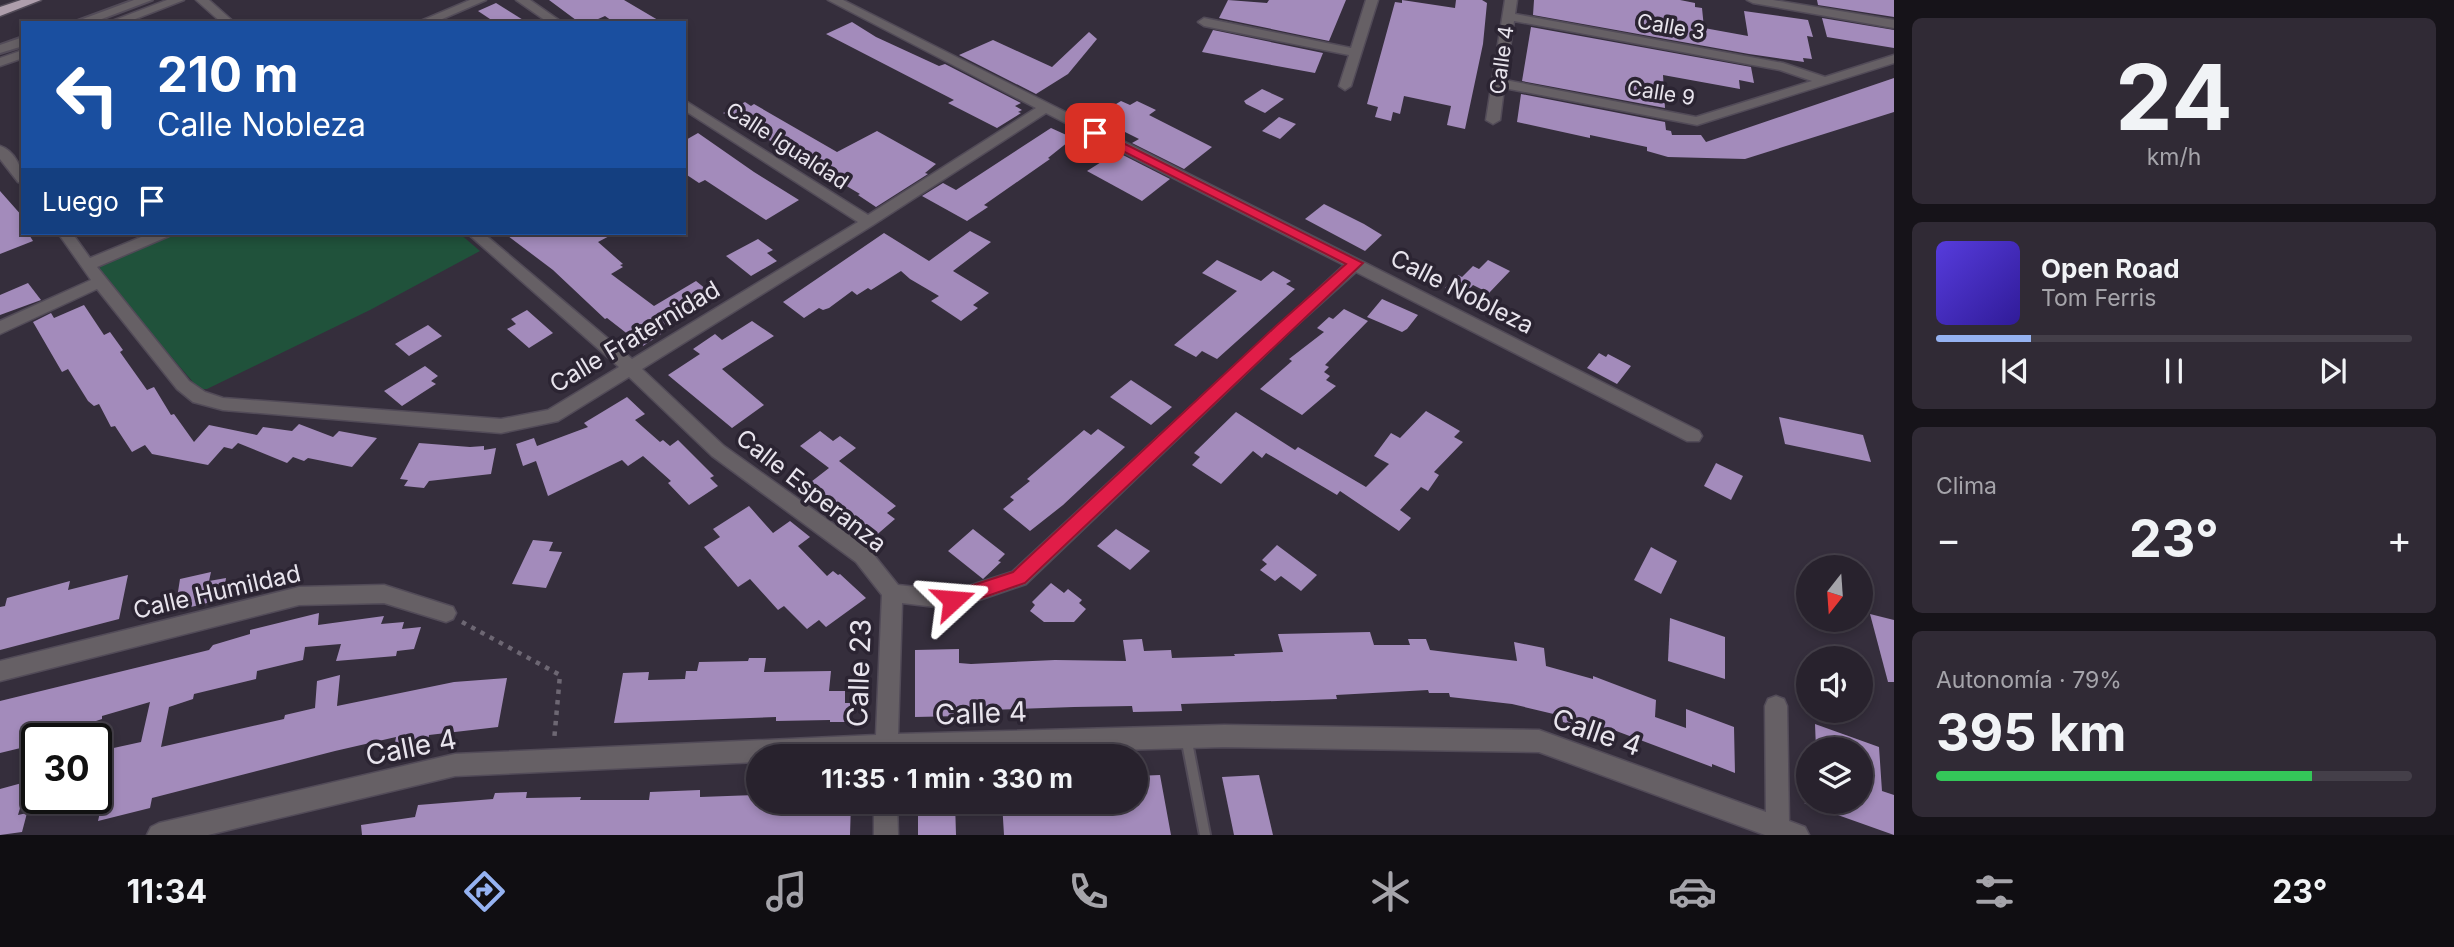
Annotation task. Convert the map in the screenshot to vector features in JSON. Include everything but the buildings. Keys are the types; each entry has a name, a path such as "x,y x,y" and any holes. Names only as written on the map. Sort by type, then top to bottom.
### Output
{"highway":[{"path":"0,12 34,0"}],"street":[{"path":"84,21 146,0"},
{"path":"119,21 178,0"},
{"path":"202,0 227,21"},
{"path":"427,21 480,0"},
{"path":"522,0 555,21"},
{"name":"Calle Nobleza","path":"834,0 1693,436"},
{"path":"1345,86 1373,0"},
{"name":"Calle 4","path":"1493,120 1511,0"},
{"path":"1753,0 1894,24"},
{"name":"Calle 3","path":"1508,16 1783,67 1825,81"},
{"path":"1204,22 1355,53"},
{"path":"0,49 21,42"},
{"path":"0,62 21,55"},
{"name":"Calle 9","path":"1499,83 1697,121 1894,59"},
{"name":"Calle Igualdad","path":"686,105 867,222"},
{"name":"Calle Fraternidad","path":"67,235 100,282 183,385 199,397 223,404 501,426 552,416 632,369 1045,108"},
{"path":"0,150 21,176"},
{"path":"89,264 159,235"},
{"name":"Calle Esperanza","path":"476,235 632,369 718,451 863,556 892,593"},
{"path":"892,593 953,600 1019,578 1281,330 1356,263"},
{"path":"0,328 100,282"},
{"name":"Calle 23","path":"887,744 892,593"},
{"name":"Calle Humildad","path":"0,671 299,596 384,594 446,613"},
{"path":"1776,706 1784,832"},
{"name":"Calle 4","path":"1036,744 1186,737 1539,741 1784,832"},
{"name":"Calle 4","path":"159,835 455,765 746,755"},
{"path":"886,814 886,835"}],"lane":[{"path":"1186,737 1205,835"}],"path":[{"path":"446,613 560,675 552,761"}],"green space":[{"path":"168,235 461,235 480,251 370,310 207,389 199,389 98,272 107,260"}],"route":[{"path":"953,600 1019,578 1281,330 1356,263 1095,133"}]}
